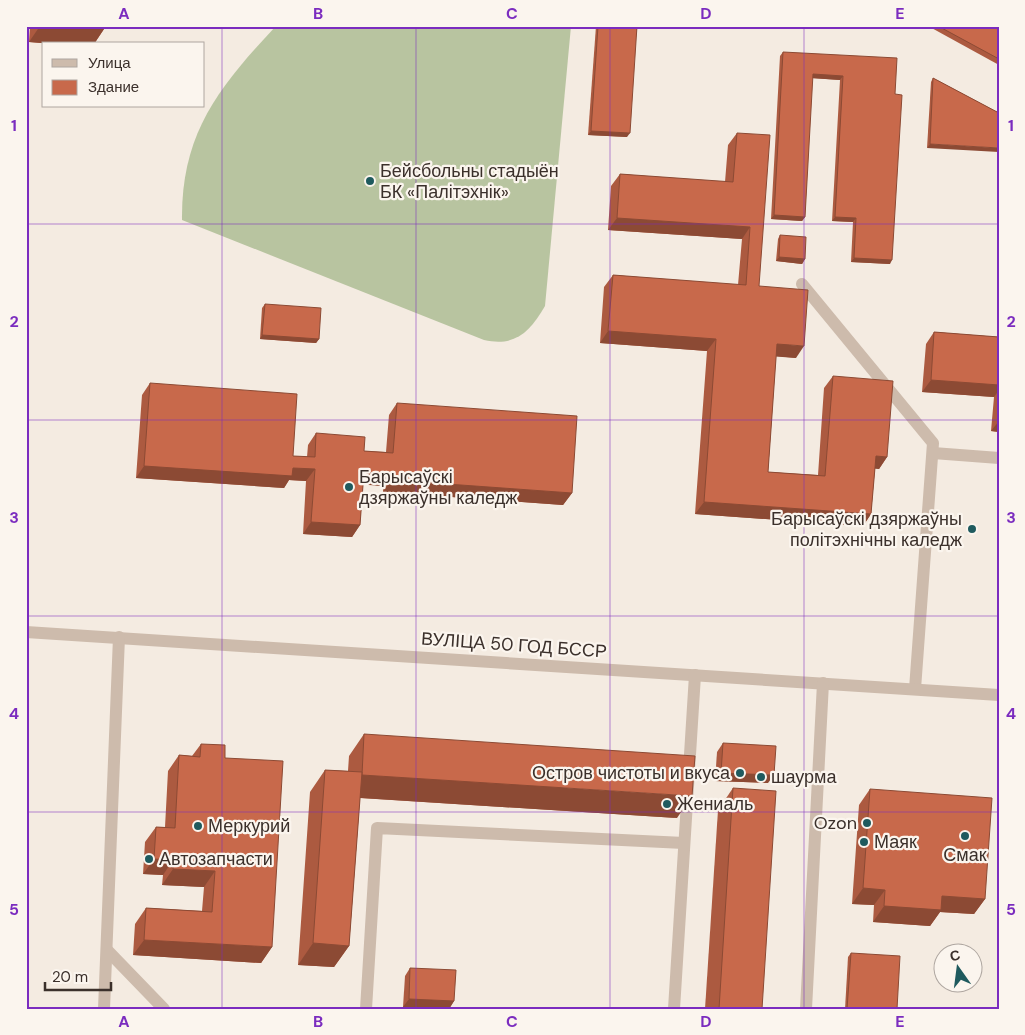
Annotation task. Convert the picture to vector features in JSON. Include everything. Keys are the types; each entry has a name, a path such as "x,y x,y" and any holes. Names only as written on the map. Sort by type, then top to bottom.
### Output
{"street":[{"path":"802,284 933,443 916,689"},
{"path":"932,453 999,458"},
{"name":"ВУЛІЦА 50 ГОД БССР","path":"26,632 999,695"},
{"path":"104,1009 108,950 119,637"},
{"path":"674,1009 695,675"},
{"path":"806,1009 823,683"},
{"path":"366,1009 377,828 684,843"},
{"path":"108,950 164,1009"}],"green space":[{"name":"Бейсбольны стадыён БК «Палітэхнік»","path":"276,26 571,26 545,306 527,330 513,339 495,342 484,340 182,220 183,189 188,162 196,136 207,113 237,70"}],"building":[{"path":"598,26 637,26 630,133 591,131"},
{"path":"938,26 999,26 999,59"},
{"path":"783,52 897,58 895,94 902,95 892,260 854,258 856,218 835,217 843,76 813,74 805,217 774,215"},
{"path":"933,78 999,113 999,148 930,144"},
{"path":"737,133 770,135 759,286 808,290 804,346 777,344 768,472 825,476 833,376 893,381 887,457 876,456 871,514 704,502 716,339 608,331 613,275 746,285 750,227 617,218 620,174 733,182"},
{"path":"780,235 806,237 805,259 779,257"},
{"path":"265,304 321,308 319,339 262,335"},
{"path":"934,332 999,337 999,385 931,380"},
{"path":"150,383 297,394 293,456 315,457 316,433 365,437 364,451 393,453 397,403 577,416 572,493 391,480 392,474 364,472 360,525 311,522 315,469 293,468 292,476 144,466"},
{"path":"364,734 695,756 692,796 362,775"},
{"path":"723,743 776,746 774,775 721,773"},
{"path":"201,744 225,745 225,758 283,761 272,947 144,940 146,908 212,912 215,871 173,869 173,860 154,859 156,827 175,828 179,755 200,757"},
{"path":"325,770 362,772 349,946 313,943"},
{"path":"733,788 776,791 762,1009 719,1009"},
{"path":"870,789 992,798 985,899 942,896 941,910 884,906 885,890 863,888"},
{"path":"851,953 900,956 897,1009 847,1009"},
{"path":"410,968 456,970 454,1001 409,999"}],"place":[{"name":"Бейсбольны стадыён БК «Палітэхнік»","path":"370,181"},
{"name":"Барысаўскі дзяржаўны каледж","path":"349,487"},
{"name":"Барысаўскі дзяржаўны політэхнічны каледж","path":"972,529"},
{"name":"Остров чистоты и вкуса","path":"740,773"},
{"name":"шаурма","path":"761,777"},
{"name":"Жениаль","path":"667,804"},
{"name":"Ozon","path":"867,823"},
{"name":"Меркурий","path":"198,826"},
{"name":"Смак","path":"965,836"},
{"name":"Маяк","path":"864,842"},
{"name":"Автозапчасти","path":"149,859"}]}
